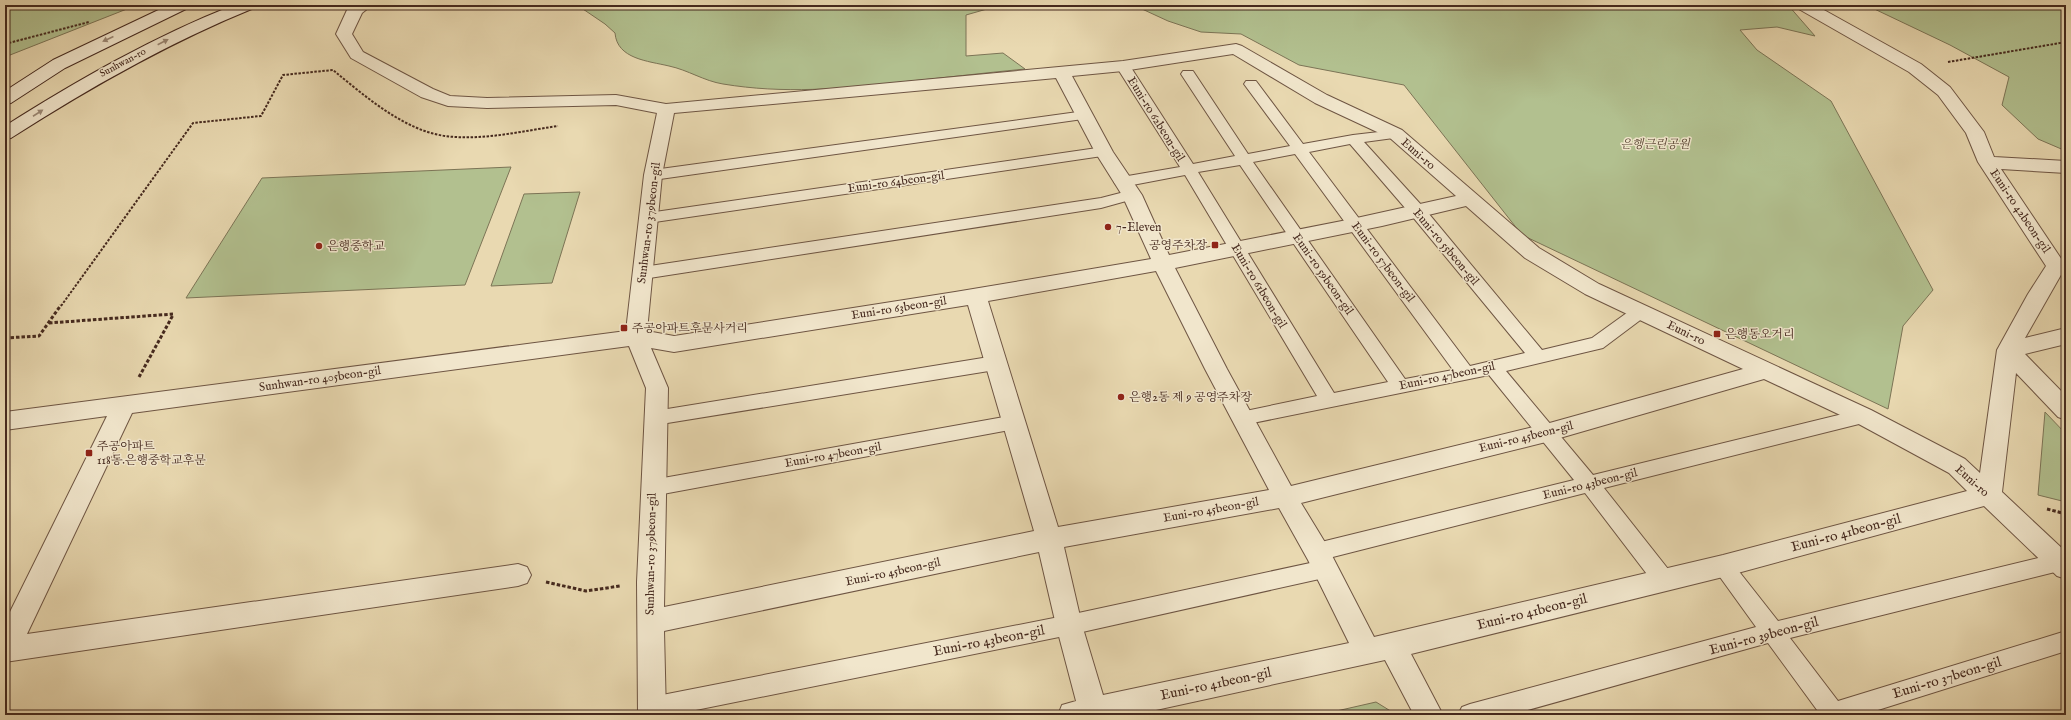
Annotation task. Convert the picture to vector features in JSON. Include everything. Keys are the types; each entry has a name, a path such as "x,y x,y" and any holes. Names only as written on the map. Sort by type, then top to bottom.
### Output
{"street":[{"path":"5,99 59,64 102,42 182,5"},
{"name":"Sunhwan-ro","path":"5,134 74,90 160,44 248,5"},
{"path":"364,5 356,10 344,34 357,55 427,93 448,101 487,104 616,100 666,109 1123,66 1236,49 1321,99 1396,134"},
{"path":"1803,5 1915,68 1944,91 1974,132 1986,162"},
{"path":"1061,72 1104,152 1127,189 1216,369 1321,560 1380,649 1429,715"},
{"name":"Sunhwan-ro 379beon-gil","path":"652,712 650,622 652,488 657,388 636,337 653,175 666,109"},
{"name":"Euni-ro","path":"1396,134 1532,253 1592,289 1642,311 1765,371 1863,416 1957,466 2063,565"},
{"name":"Euni-ro 42beon-gil","path":"1986,162 2029,166 2066,166"},
{"name":"Euni-ro 42beon-gil","path":"1986,162 2056,266 2038,294 2008,350 1988,495"},
{"name":"Euni-ro 63beon-gil","path":"636,337 674,344 976,296 1163,264 1298,238 1418,212 1469,199"},
{"path":"976,296 995,363 1015,422 1048,539 1069,625 1086,713"},
{"name":"Sunhwan-ro 405beon-gil","path":"5,421 636,337"},
{"path":"2008,350 2065,337"},
{"path":"2008,350 2066,411"},
{"name":"Euni-ro 45beon-gil","path":"650,622 1048,539 1285,497 1546,433 1765,371"},
{"path":"5,650 124,406"},
{"name":"Euni-ro 41beon-gil","path":"1086,713 1380,649 1723,566 1988,495"},
{"path":"5,650 518,575"}],"lane":[{"name":"Euni-ro 62beon-gil","path":"1123,66 1190,171"},
{"name":"Euni-ro 59beon-gil","path":"1188,74 1245,161 1401,387"},
{"path":"1251,84 1299,150"},
{"path":"653,175 1085,115"},
{"name":"Euni-ro","path":"1127,189 1190,171 1353,139 1396,134"},
{"name":"Euni-ro 55beon-gil","path":"1353,139 1418,212 1537,356"},
{"name":"Euni-ro 57beon-gil","path":"1299,150 1466,374"},
{"name":"Euni-ro 64beon-gil","path":"648,218 1104,152"},
{"name":"Euni-ro 61beon-gil","path":"1190,171 1329,400"},
{"path":"643,273 1102,203 1127,189"},
{"name":"Euni-ro 47beon-gil","path":"1243,418 1466,374 1597,343 1642,311"},
{"path":"655,418 995,363"},
{"path":"1492,367 1589,484 1664,580"},
{"name":"Euni-ro 43beon-gil","path":"652,712 1069,625 1321,560 1589,484 1863,416"},
{"name":"Euni-ro 47beon-gil","path":"652,488 1015,422"},
{"name":"Euni-ro 39beon-gil","path":"1470,715 1774,632 2063,565"},
{"path":"1723,566 1774,632 1832,714"},
{"name":"Euni-ro 37beon-gil","path":"1832,714 2066,640"}],"path":[{"path":"5,44 91,21"},
{"path":"1915,68 2066,42"},
{"path":"5,338 39,336 193,123 262,116 283,75 333,70 362,93 401,118 423,130 445,136 493,134 560,125"},
{"path":"49,323 173,314 150,359"},
{"path":"518,575 586,591"}],"green space":[{"path":"5,5 137,5 5,57"},
{"path":"577,5 1001,5 966,15 966,56 1003,53 1025,69 879,85 835,88 790,90 745,87 716,83 676,68 643,60 627,54 617,42 615,33 605,24"},
{"name":"은행근린공원","path":"1116,5 1788,5 1815,36 1777,27 1740,30 1757,50 1831,101 1933,290 1903,326 1888,409 1522,235 1404,85 1299,65 1241,34 1201,32 1168,21 1142,9"},
{"path":"1866,5 2066,5 2066,151 2038,139 2002,105 2009,77 1950,45"},
{"path":"511,167 465,285 186,298 262,178"},
{"path":"580,192 552,283 491,286 524,194"},
{"path":"2045,412 2066,434 2066,502 2038,495"},
{"path":"1376,702 1397,715 1319,715"}],"place":[{"name":"7-Eleven","path":"1108,227"},
{"name":"공영주차장","path":"1215,245"},
{"name":"은행중학교","path":"319,246"},
{"name":"주공아파트후문사거리","path":"624,328"},
{"name":"은행동오거리","path":"1717,334"},
{"name":"은행2동 제 9 공영주차장","path":"1121,397"},
{"name":"주공아파트 118동.은행중학교후문","path":"89,453"}]}
